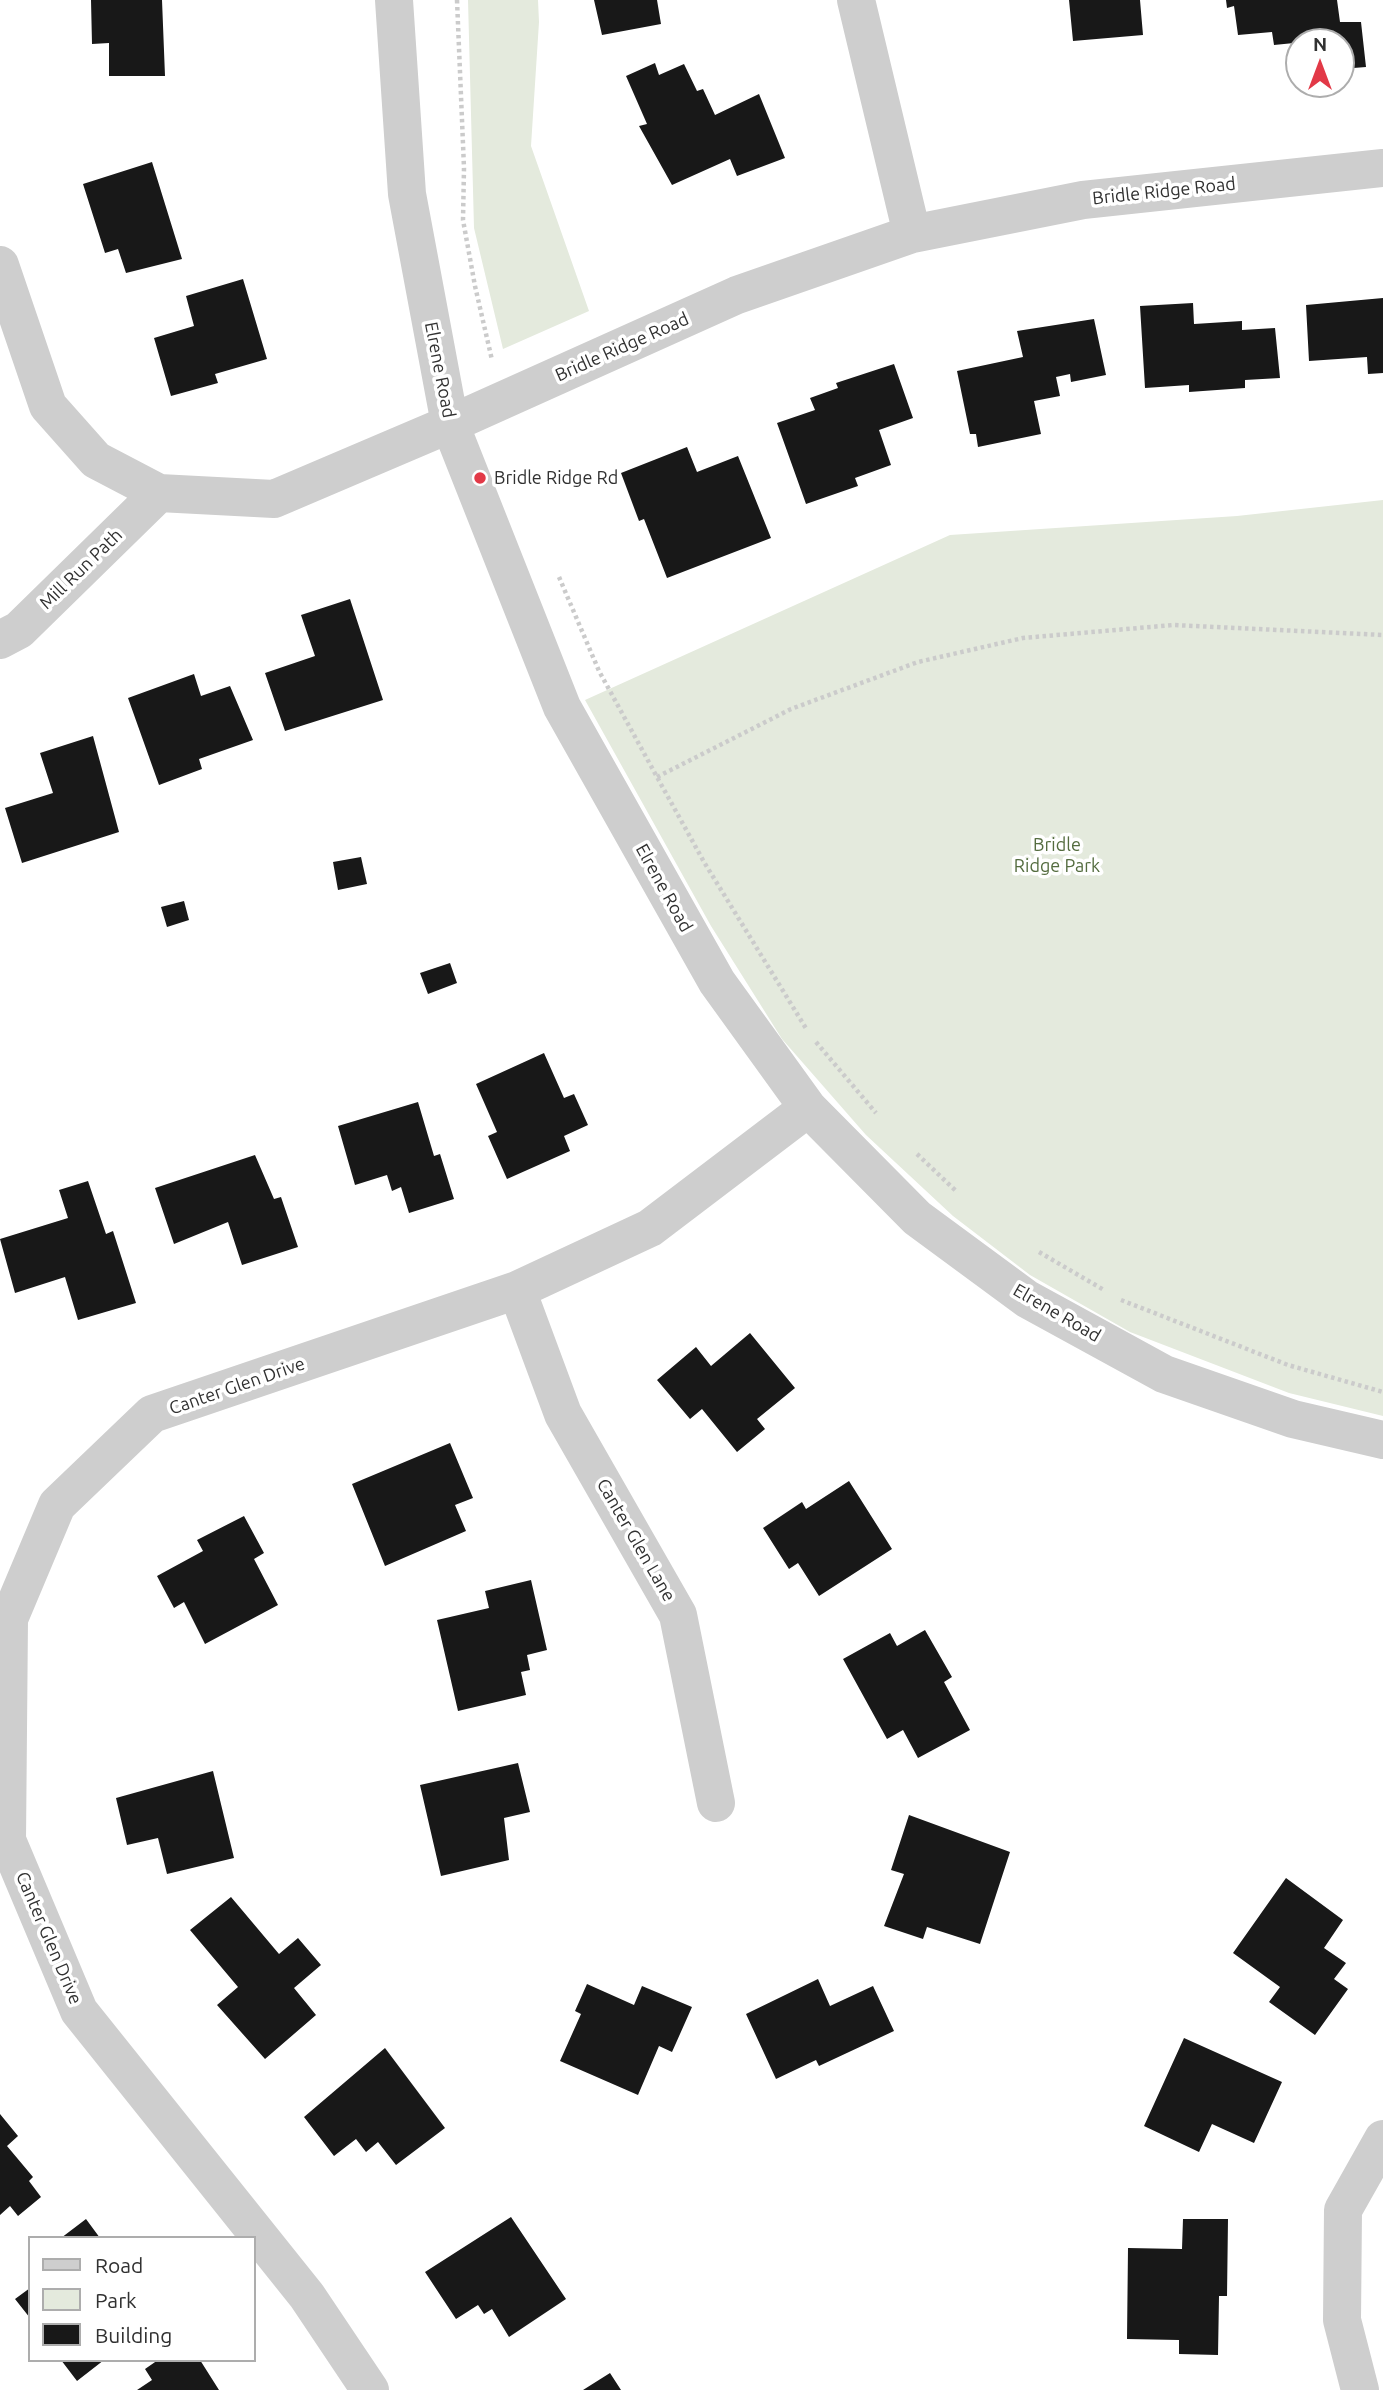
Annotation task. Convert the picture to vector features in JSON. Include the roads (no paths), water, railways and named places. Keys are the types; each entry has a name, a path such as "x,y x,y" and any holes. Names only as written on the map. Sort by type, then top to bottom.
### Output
{"street":[{"name":"Elrene Road","path":"394,0 407,194 450,424 562,707 718,982 808,1108 917,1218 1027,1299 1164,1374 1293,1419 1383,1440"},
{"path":"856,0 912,234"},
{"name":"Bridle Ridge Road","path":"0,265 48,406 96,460 159,493 274,499 450,424 737,295 912,234 1083,200 1383,168"},
{"name":"Mill Run Path","path":"0,640 19,630 159,493"},
{"name":"Canter Glen Drive","path":"370,2390 307,2296 79,2011 7,1840 4,1618 57,1505 152,1414 517,1290 650,1228 808,1108"},
{"name":"Canter Glen Lane","path":"517,1290 563,1414 678,1615 716,1803"},
{"path":"1360,2390 1342,2320 1343,2210 1383,2139"}],"place":[{"name":"Bridle Ridge Rd","path":"480,478"}],"park label":[{"name":"Bridle Ridge Park","path":"1057,855"}]}
